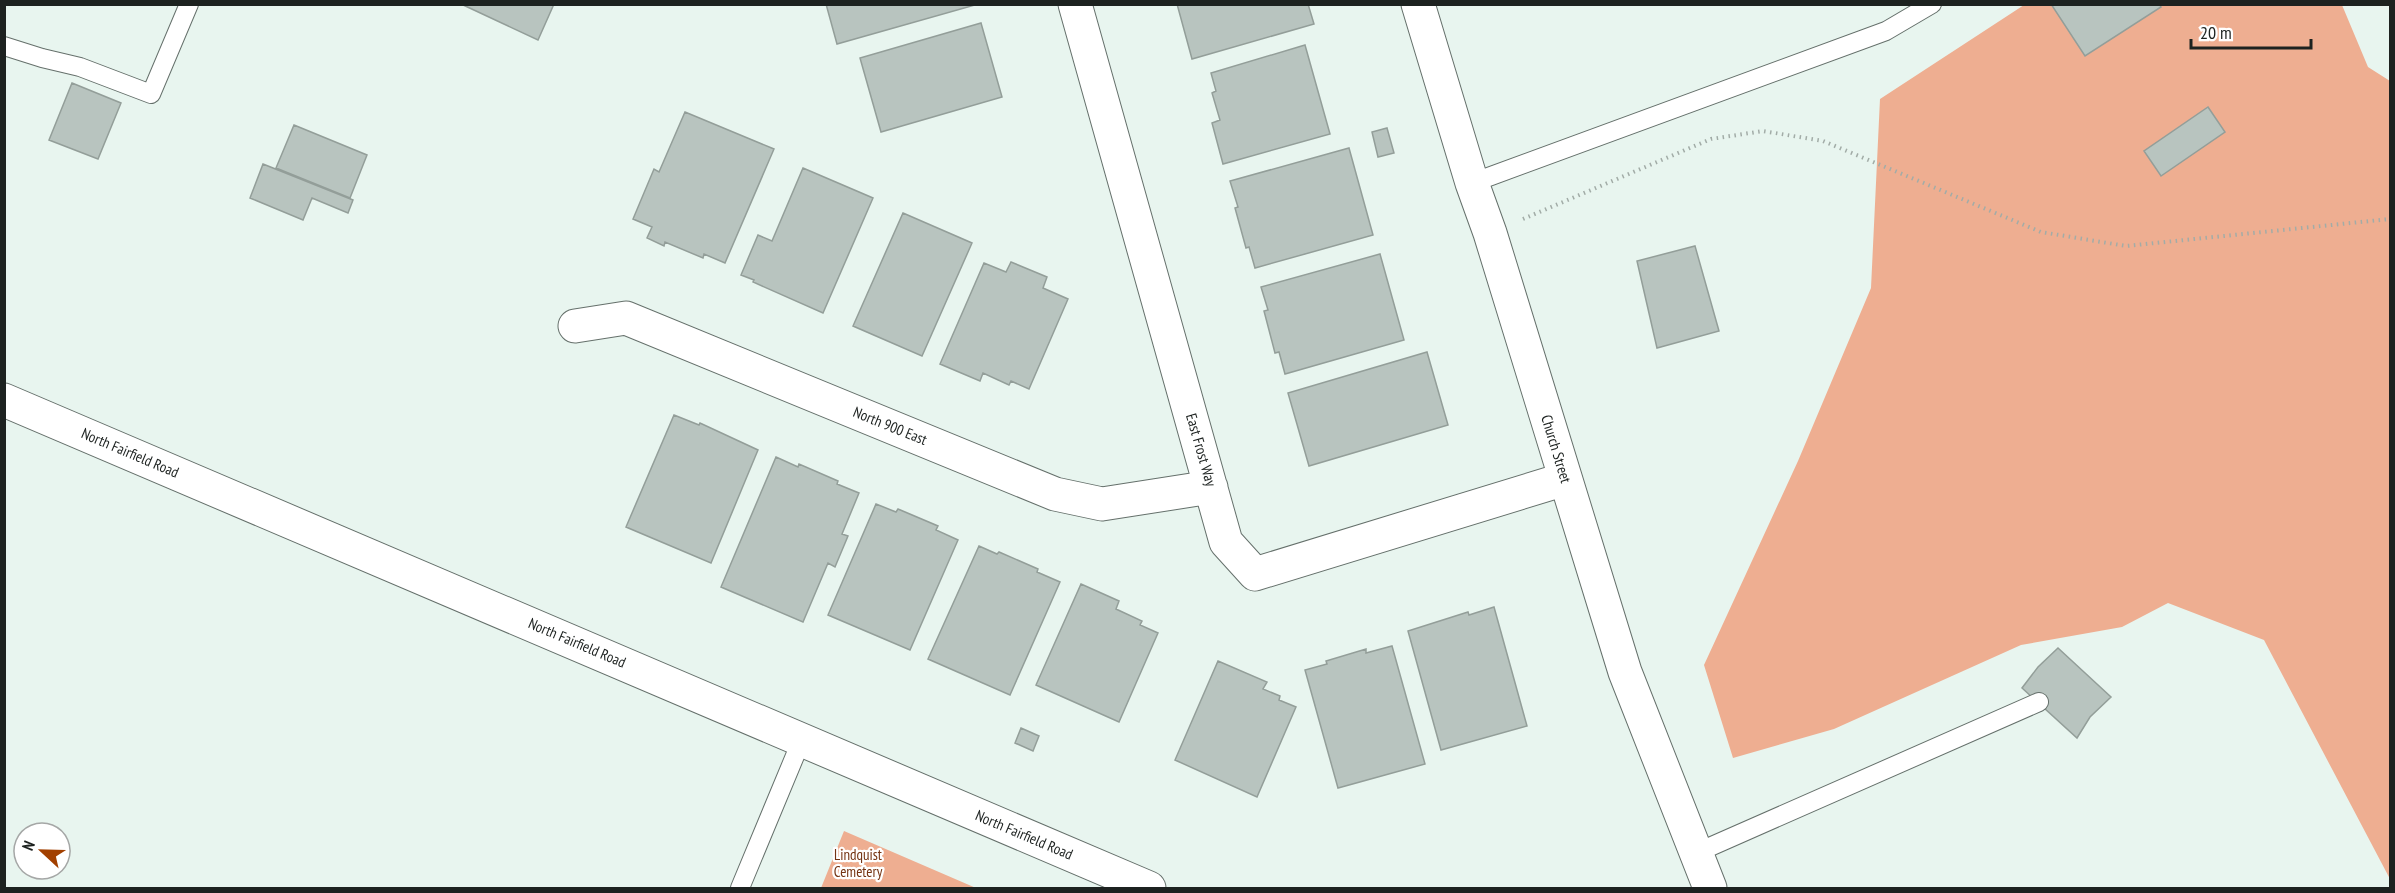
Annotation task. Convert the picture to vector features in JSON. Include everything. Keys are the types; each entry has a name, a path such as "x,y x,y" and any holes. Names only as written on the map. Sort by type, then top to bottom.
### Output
{"street":[{"name":"East Frost Way","path":"1075,4 1226,542 1255,574 1565,479"},
{"name":"Church Street","path":"1419,4 1472,183 1490,233 1625,672 1710,888"},
{"name":"North 900 East","path":"574,326 626,318 1055,494 1102,504 1211,487"},
{"name":"North Fairfield Road","path":"4,400 1149,888"}],"lane":[{"path":"4,46 80,67 151,94 189,4"},
{"path":"1472,183 1886,31 1932,4"},
{"path":"1696,853 2039,702"},
{"path":"740,888 802,739"}],"path":[{"path":"1490,233 1711,140 1763,131 1823,141 2041,232 2126,246 2391,219"}],"green space":[{"path":"2024,5 2342,5 2368,67 2390,81 2390,879 2264,640 2168,603 2122,627 2021,645 1834,729 1733,758 1704,665 1798,461 1871,288 1880,99"},
{"name":"Lindquist Cemetery","path":"844,831 976,888 821,888"}],"building":[{"path":"461,4 554,4 538,40"},
{"path":"826,4 975,4 975,5 837,44"},
{"path":"1177,4 1308,4 1314,24 1192,59"},
{"path":"2051,4 2159,4 2161,7 2085,56"},
{"path":"981,23 1002,97 881,132 860,58"},
{"path":"1305,45 1330,134 1223,164 1212,123 1220,120 1212,93 1216,91 1211,73"},
{"path":"72,83 121,103 98,159 49,140"},
{"path":"2208,107 2225,132 2161,176 2144,151"},
{"path":"685,112 774,149 725,263 704,254 703,258 665,242 664,246 647,238 652,227 633,219 654,169 659,172"},
{"path":"294,125 367,155 350,198 276,168"},
{"path":"1387,128 1394,153 1378,157 1372,132"},
{"path":"1349,148 1373,235 1255,268 1249,247 1246,248 1230,181"},
{"path":"263,164 353,200 348,213 312,198 303,220 250,198"},
{"path":"803,168 873,198 823,313 741,275 758,235 772,241"},
{"path":"903,213 972,243 922,356 853,326"},
{"path":"1695,246 1719,331 1657,348 1637,261"},
{"path":"1380,254 1404,340 1285,374 1279,352 1275,353 1264,311 1268,310 1261,287"},
{"path":"1011,262 1047,277 1043,288 1068,299 1029,389 1011,381 1009,385 983,373 980,381 940,364 984,263 1006,272"},
{"path":"1427,352 1448,425 1309,466 1288,393"},
{"path":"674,415 699,425 700,423 758,450 711,563 626,527"},
{"path":"776,457 798,467 799,464 859,493 842,534 848,536 835,567 828,563 803,622 721,587"},
{"path":"876,504 896,512 898,509 938,526 936,530 958,540 910,650 828,615"},
{"path":"979,546 1038,569 1037,572 1060,582 1010,695 928,659"},
{"path":"1081,584 1119,601 1116,609 1142,621 1140,625 1158,633 1119,722 1036,685"},
{"path":"1494,607 1527,726 1441,750 1408,631 1468,612 1469,615"},
{"path":"1392,646 1425,764 1338,788 1305,670 1366,649 1366,653"},
{"path":"2058,648 2111,697 2090,717 2077,738 2022,688 2038,667"},
{"path":"1218,661 1267,682 1263,689 1280,696 1279,700 1296,707 1257,797 1175,760"},
{"path":"1021,728 1039,736 1033,751 1015,743"}]}
